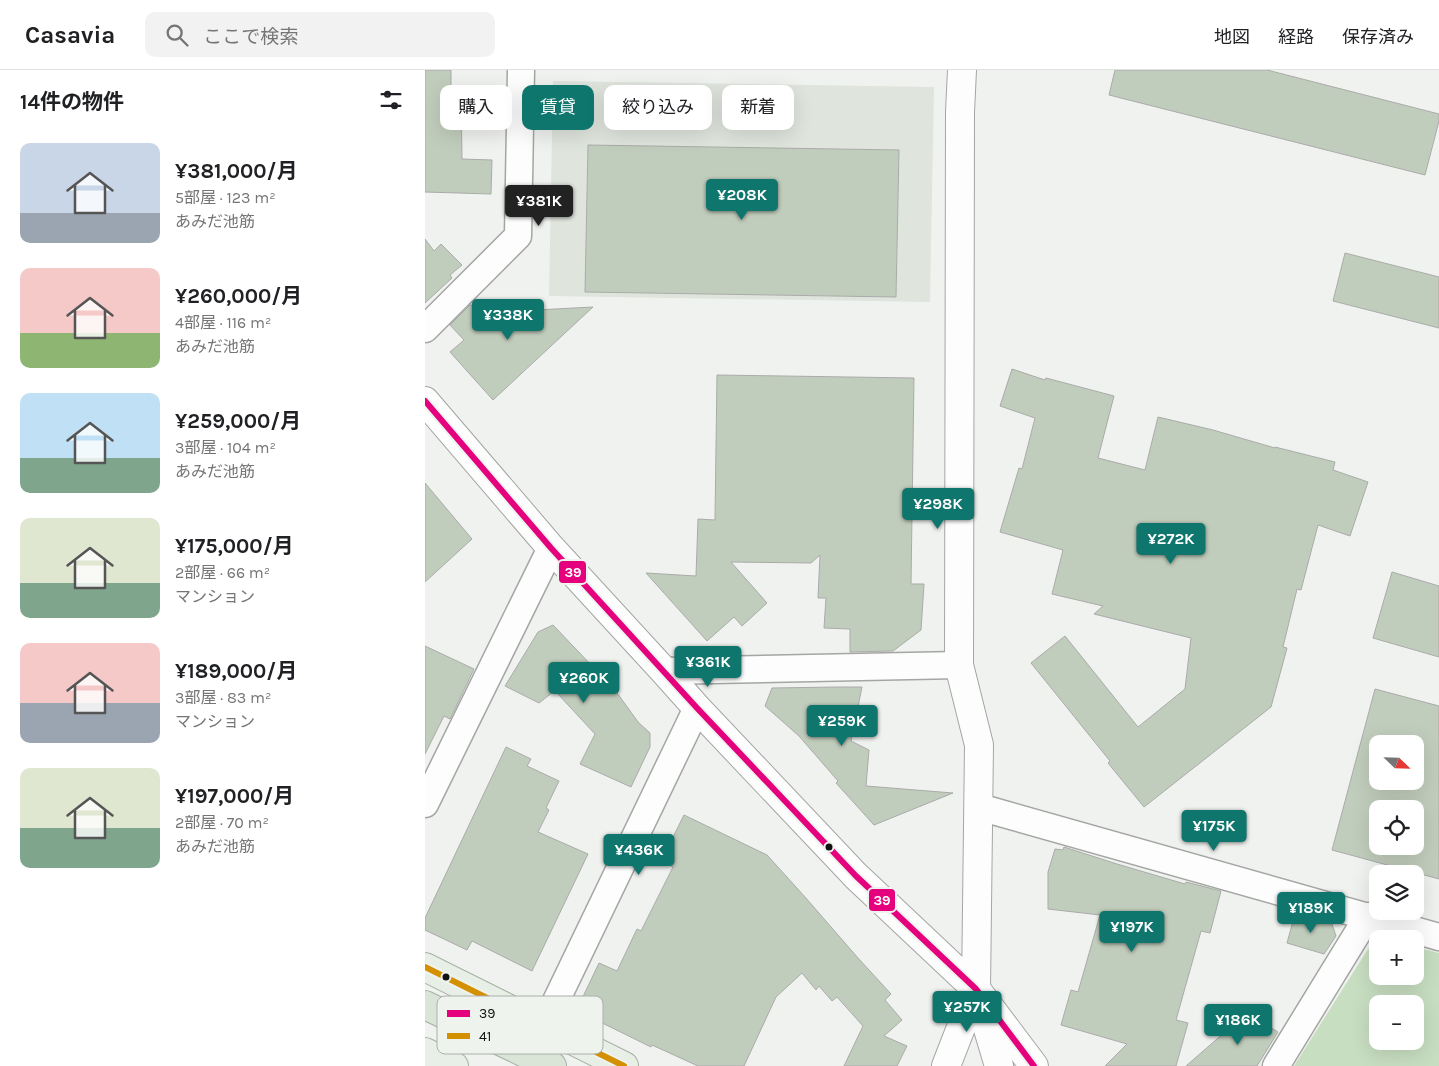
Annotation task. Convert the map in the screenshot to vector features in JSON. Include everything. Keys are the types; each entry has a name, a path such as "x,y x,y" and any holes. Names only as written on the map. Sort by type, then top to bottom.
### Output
{"highway":[{"path":"425,1005 437,1011"},
{"path":"527,1054 552,1066"}],"main road":[{"path":"425,967 483,996"},
{"path":"425,1052 454,1066"},
{"path":"600,1054 624,1066"}],"street":[{"path":"425,329 518,236 521,70"},
{"path":"962,70 960,112 959,664 979,745 976,989 999,1066"},
{"path":"425,401 551,548 697,708 856,876 976,989 1034,1066"},
{"path":"425,804 551,548"},
{"path":"664,670 959,664"},
{"path":"558,996 697,708"},
{"path":"979,807 1439,936"},
{"path":"1276,1066 1368,916"},
{"path":"946,1066 976,989"}],"shaded area":[{"path":"553,81 934,87 930,302 549,296 552,130 594,130 594,85 553,85"}],"green space":[{"path":"1368,949 1369,985 1424,985 1424,949 1439,953 1439,1066 1294,1066"}],"building":[{"path":"425,70 451,70 451,85 440,85 440,130 462,130 462,159 492,160 491,194 425,192"},
{"path":"1115,70 1267,70 1439,114 1439,121 1425,175 1109,95"},
{"path":"588,145 899,150 896,297 585,292"},
{"path":"425,239 434,251 441,244 462,265 450,275 452,278 425,303"},
{"path":"1345,253 1439,277 1439,328 1333,301"},
{"path":"470,305 513,307 517,311 593,307 493,400 450,352 464,340 450,325"},
{"path":"1012,369 1045,380 1046,378 1114,396 1098,458 1145,470 1158,417 1335,462 1333,470 1368,482 1350,536 1318,525 1301,590 1297,589 1283,647 1287,648 1271,707 1144,807 1108,763 1110,761 1031,663 1065,636 1138,727 1185,689 1191,638 1094,614 1103,606 1052,594 1063,550 1000,532 1019,468 1022,469 1035,418 1000,406"},
{"path":"717,375 914,378 911,584 924,584 921,630 893,651 850,652 850,629 824,628 826,598 818,598 820,555 811,563 731,562 767,603 742,626 734,617 707,641 646,573 696,576 698,519 715,520"},
{"path":"425,483 472,539 425,582"},
{"path":"1392,572 1439,586 1439,657 1373,638"},
{"path":"553,625 615,690 638,722 650,733 650,747 631,787 580,764 595,734 557,693 553,692 539,703 505,686 538,632"},
{"path":"425,646 474,669 450,719 444,716 425,754"},
{"path":"862,687 851,741 869,750 866,786 953,793 874,825 836,783 838,781 799,736 765,706 772,688"},
{"path":"1375,689 1439,706 1439,879 1424,875 1424,865 1387,865 1332,850"},
{"path":"506,747 531,759 527,766 559,781 546,808 549,810 538,832 588,854 532,971 472,941 467,950 425,930 425,918"},
{"path":"684,815 767,855 891,994 885,1000 902,1020 884,1036 907,1046 897,1066 844,1066 863,1026 837,997 832,1001 819,986 816,990 802,973 776,997 744,1066 698,1066 652,1045 651,1047 603,1023 603,996 583,996 599,963 617,971 637,929 641,931 673,867 661,861"},
{"path":"1064,847 1185,884 1186,882 1221,891 1210,933 1201,931 1176,1020 1188,1023 1176,1066 1105,1066 1127,1044 1061,1025 1071,990 1078,992 1100,915 1048,909 1048,872 1055,849 1063,850"},
{"path":"1295,914 1332,924 1336,936 1324,954 1287,943"},
{"path":"1247,1013 1278,1032 1257,1066 1186,1066 1233,1025 1239,1027"}],"transit line":[{"name":"39","path":"425,401 551,548 697,708 856,876 976,989 1034,1066"},
{"name":"41","path":"425,967 483,996"},
{"name":"41","path":"600,1054 624,1066"}]}
